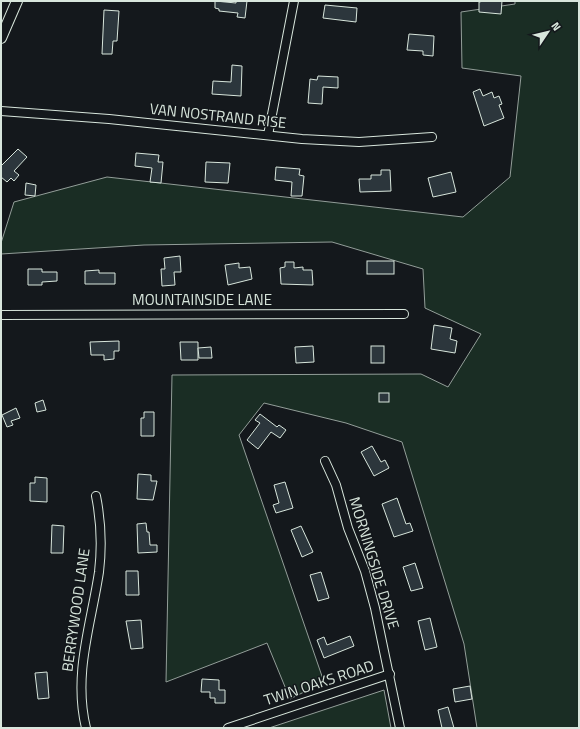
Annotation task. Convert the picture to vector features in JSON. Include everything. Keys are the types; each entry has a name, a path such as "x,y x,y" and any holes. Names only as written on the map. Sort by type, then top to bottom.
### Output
{"street":[{"path":"1,38 17,1"},
{"path":"268,134 294,1"},
{"name":"VAN NOSTRAND RISE","path":"1,111 109,119 359,142 432,137"},
{"name":"MOUNTAINSIDE LANE","path":"1,315 404,314"},
{"name":"MORNINGSIDE DRIVE","path":"325,461 336,485 348,528 365,571 390,674"},
{"name":"BERRYWOOD LANE","path":"86,728 80,691 81,670 99,571 101,538 96,496"},
{"name":"TWIN OAKS ROAD","path":"228,728 390,674 400,728"}],"green space":[{"path":"515,1 579,1 579,728 477,728 464,644 402,442 346,423 264,403 239,435 324,682 290,699 267,643 166,682 172,375 421,374 448,387 481,334 425,308 423,269 332,242 144,245 1,254 1,243 14,202 107,177 463,217 510,177 521,76 462,68 461,12 515,4"},
{"path":"384,690 391,728 269,728"}],"building":[{"path":"215,1 236,3 236,1 247,1 245,18 237,17 238,13 219,11 219,9 215,8"},
{"path":"502,1 501,14 479,12 479,2"},
{"path":"325,5 357,8 356,22 323,18"},
{"path":"104,10 119,11 117,41 113,41 112,54 102,54"},
{"path":"409,34 434,36 433,56 423,55 423,51 407,50"},
{"path":"232,65 242,66 241,96 212,94 213,81 231,82"},
{"path":"318,76 338,77 338,88 323,87 322,104 308,103 310,79 317,80"},
{"path":"480,89 483,96 492,92 494,98 499,96 502,104 499,105 504,118 484,126 473,92"},
{"path":"18,149 27,157 14,171 19,175 14,181 11,178 7,182 1,177 1,166"},
{"path":"136,153 159,155 158,162 163,162 161,183 150,182 152,168 135,166"},
{"path":"206,162 230,163 228,183 205,182"},
{"path":"276,167 300,169 299,175 304,176 302,196 291,196 292,182 275,180"},
{"path":"381,170 390,170 391,191 360,192 359,179 371,179 371,175 381,175"},
{"path":"451,172 456,192 433,197 428,178"},
{"path":"26,183 36,185 35,196 25,195"},
{"path":"180,256 181,272 174,272 175,285 162,286 161,269 165,269 164,258"},
{"path":"367,261 394,261 394,274 367,274"},
{"path":"285,262 294,262 294,268 303,267 303,270 312,270 313,285 281,284 280,268 285,267"},
{"path":"239,263 239,268 250,267 252,279 228,285 225,265"},
{"path":"28,269 42,269 42,272 57,272 57,281 42,282 42,285 28,285"},
{"path":"99,270 99,273 115,273 115,284 85,284 85,271"},
{"path":"434,325 452,328 450,339 457,341 455,353 431,349"},
{"path":"119,341 119,351 114,351 114,359 104,360 104,355 91,355 90,342"},
{"path":"180,342 198,342 198,360 181,360"},
{"path":"313,346 314,362 296,363 295,347"},
{"path":"371,346 384,346 384,363 371,363"},
{"path":"211,347 212,358 199,358 198,348"},
{"path":"379,393 389,393 389,402 379,402"},
{"path":"43,400 46,410 37,412 35,403"},
{"path":"16,408 20,418 11,421 13,425 7,427 2,415"},
{"path":"144,412 154,412 154,436 141,436 141,418 144,418"},
{"path":"260,414 277,427 279,425 286,430 280,438 271,432 258,449 247,440 260,423 255,420"},
{"path":"372,446 381,462 385,460 389,468 374,476 361,452"},
{"path":"138,474 151,475 151,481 157,481 153,500 137,499"},
{"path":"35,477 47,478 47,502 30,501 30,483 35,483"},
{"path":"285,482 293,508 276,513 273,505 279,503 274,485"},
{"path":"397,498 406,524 410,523 413,531 394,537 382,504"},
{"path":"146,523 147,532 149,532 150,545 157,545 157,552 138,553 137,524"},
{"path":"52,525 64,526 63,553 51,553"},
{"path":"301,526 313,552 302,557 291,530"},
{"path":"415,563 423,588 411,591 403,567"},
{"path":"126,571 138,571 139,595 126,595"},
{"path":"321,572 329,598 318,601 310,575"},
{"path":"430,618 437,647 425,650 418,621"},
{"path":"141,620 143,648 131,649 126,621"},
{"path":"350,636 354,646 324,658 317,640 324,637 327,645"},
{"path":"47,672 49,698 38,699 35,673"},
{"path":"202,679 219,680 219,690 225,690 225,703 215,703 215,698 210,698 210,692 201,692"},
{"path":"470,686 472,699 455,702 453,689"},
{"path":"448,707 454,728 442,728 438,710"}]}
